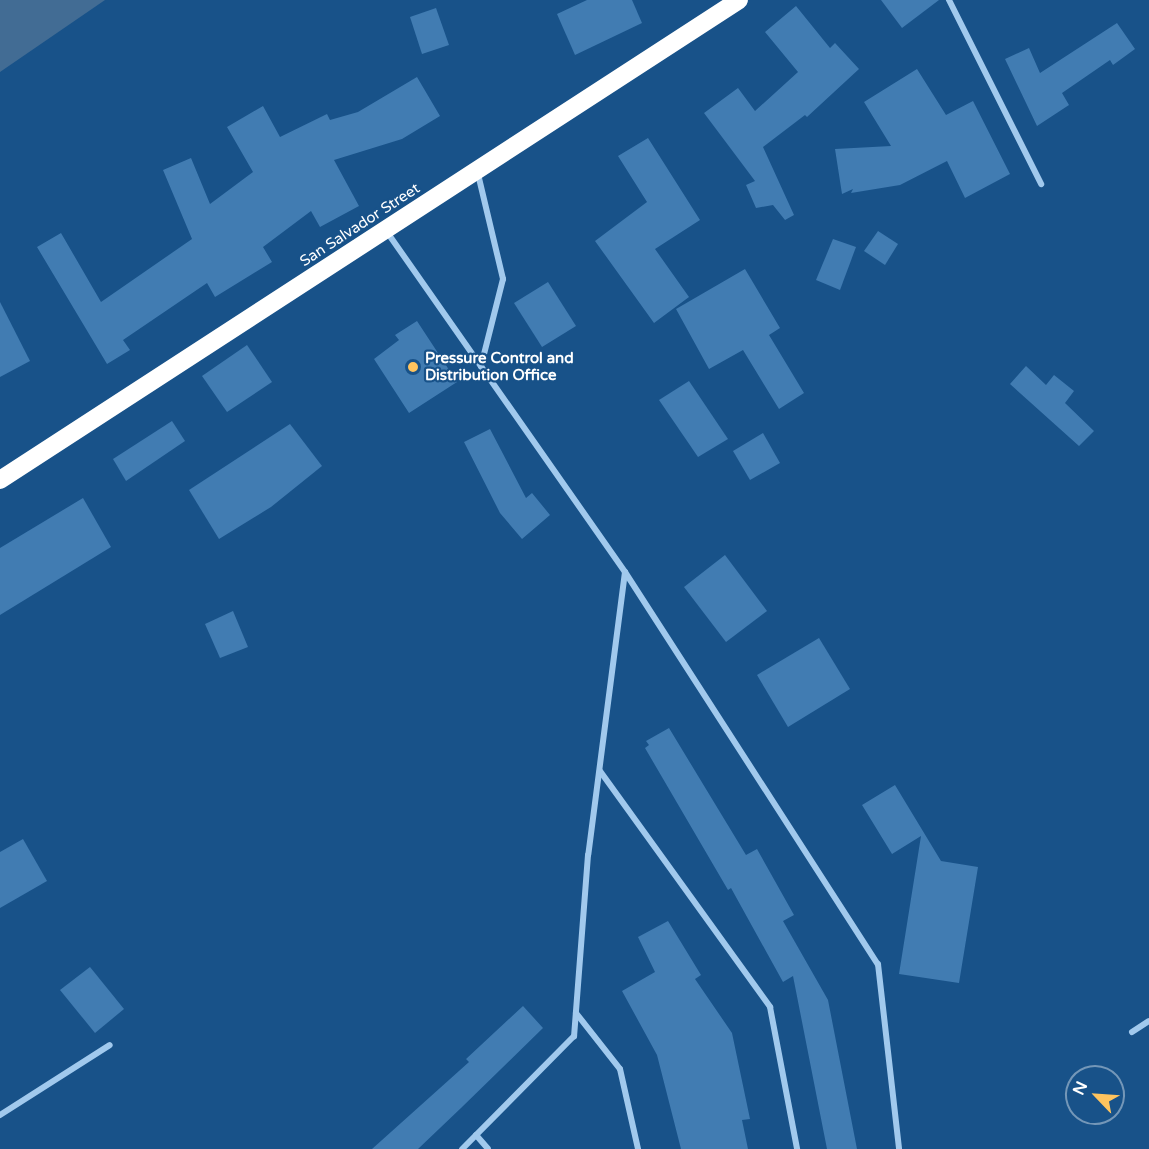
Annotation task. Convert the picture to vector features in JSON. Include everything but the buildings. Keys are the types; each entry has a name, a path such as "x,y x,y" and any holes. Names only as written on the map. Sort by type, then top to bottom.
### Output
{"highway":[{"name":"San Salvador Street","path":"0,480 739,0"}],"street":[{"path":"949,0 1041,184"},
{"path":"477,170 503,279 481,366"},
{"path":"386,230 625,572 878,964 898,1149"},
{"path":"462,1149 574,1036 588,855 625,572"},
{"path":"599,771 770,1007 796,1149"},
{"path":"576,1013 620,1069 638,1149"},
{"path":"1132,1032 1149,1021"},
{"path":"0,1115 110,1045"},
{"path":"476,1135 488,1149"}],"water":[{"path":"0,0 105,0 0,72"}],"place":[{"name":"Pressure Control and Distribution Office","path":"413,367"}]}
